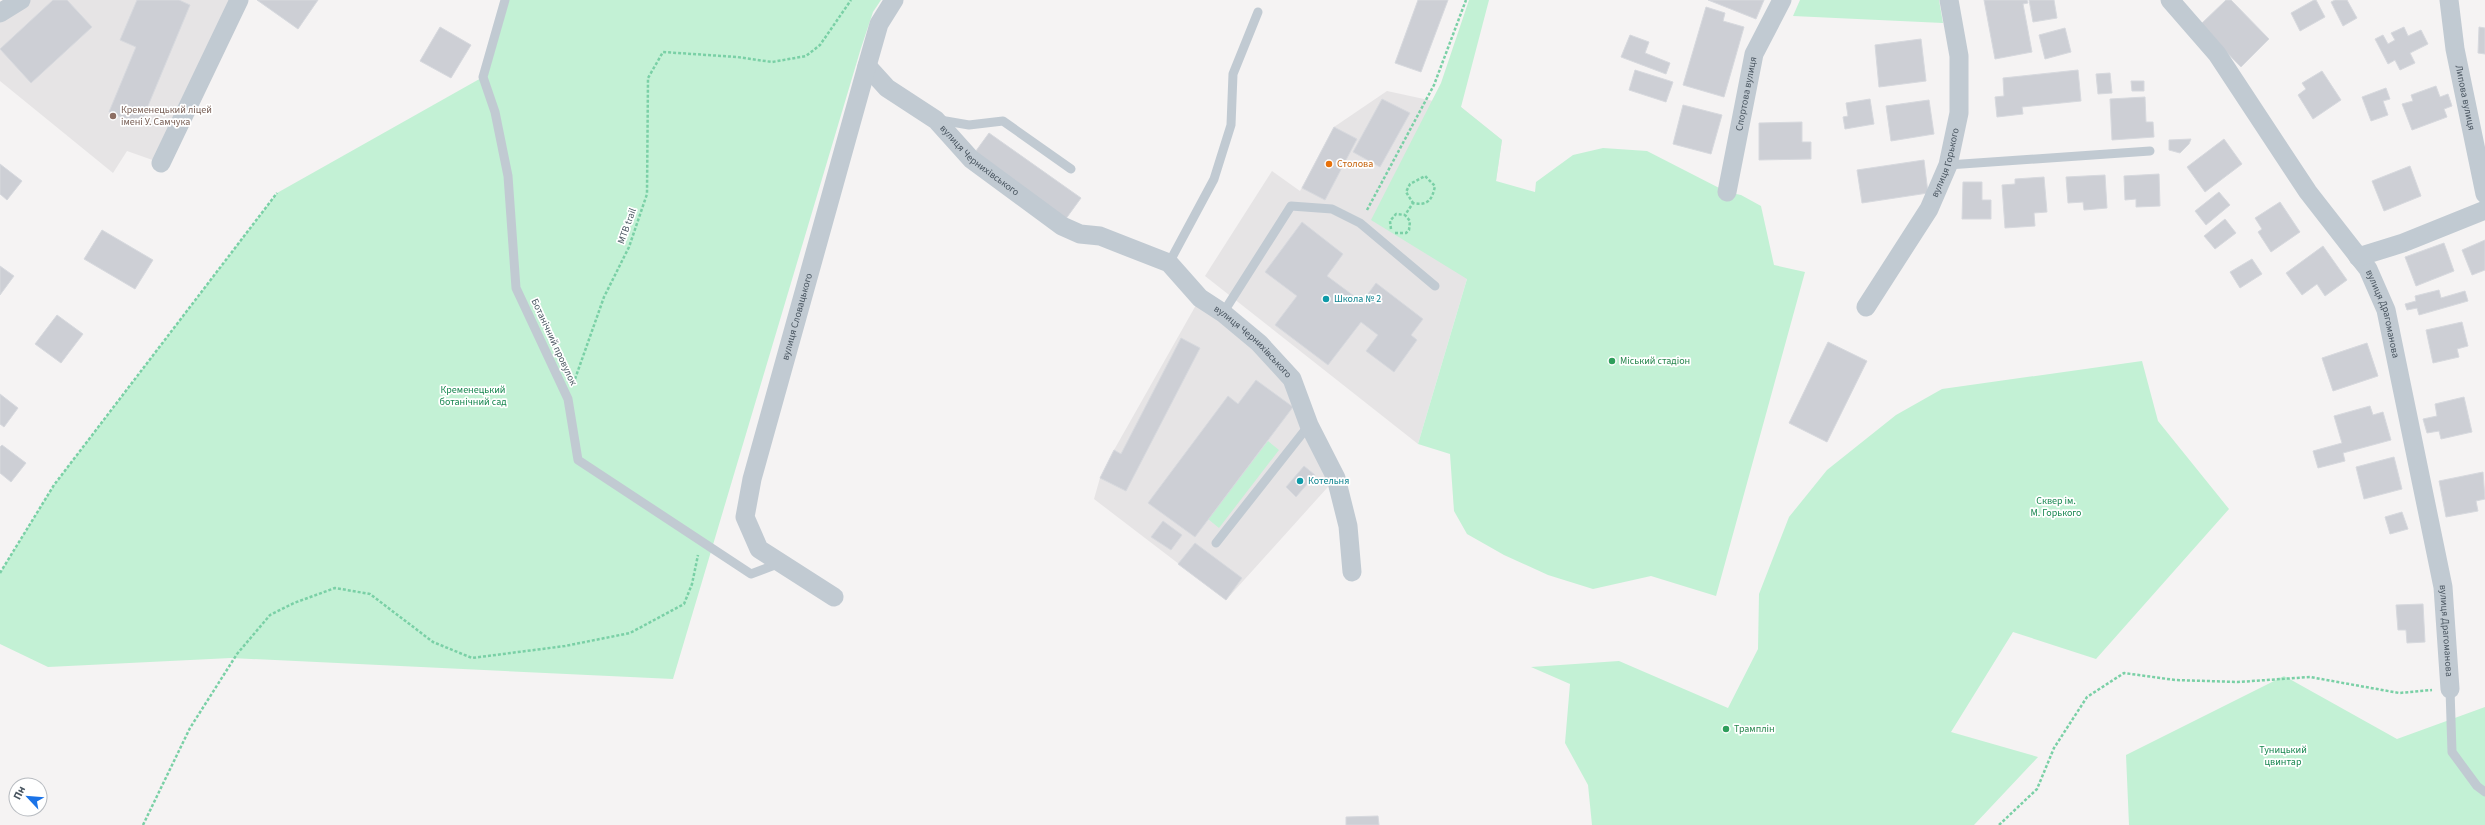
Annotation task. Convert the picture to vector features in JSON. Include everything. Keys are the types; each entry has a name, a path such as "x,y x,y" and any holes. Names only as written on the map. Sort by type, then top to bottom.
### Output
{"street":[{"path":"0,13 21,0"},
{"path":"161,163 239,0"},
{"name":"вулиця Словацького","path":"834,597 759,549 745,517 752,479 867,66 880,24 894,0"},
{"name":"Спортова вулиця","path":"1727,192 1754,54 1782,0"},
{"name":"вулиця Горького","path":"1866,306 1929,209 1948,165 1959,113 1959,56 1949,0"},
{"name":"вулиця Драгоманова","path":"2170,0 2217,54 2308,192 2368,269 2386,310 2443,587 2450,689"},
{"name":"Липова вулиця","path":"2449,0 2455,48 2485,194"},
{"name":"вулиця Чернихівського","path":"867,66 887,88 936,120 971,159 1062,226 1080,234 1100,236 1169,263 1200,298 1223,312 1259,343 1292,379 1309,425 1336,478 1348,526 1352,572"},
{"path":"2358,257 2403,243 2485,210"}],"lane":[{"name":"Ботанічний провулок","path":"504,0 483,77 495,112 508,176 516,288 568,399 578,460 751,574 780,563"},
{"path":"1169,263 1214,179 1231,124 1233,74 1258,12"},
{"path":"936,120 970,125 1003,121 1071,169"},
{"path":"1948,165 2150,151"},
{"path":"1223,312 1291,206 1332,209 1360,223 1435,286"},
{"path":"1216,543 1309,425"},
{"path":"2450,689 2452,752 2477,786 2485,792"}],"path":[{"name":"MTB trail","path":"568,399 604,297 629,247 647,194 648,78 663,52 737,57 772,62 806,56 820,45 852,0"},
{"path":"1360,223 1434,85 1466,0"},
{"path":"1425,176 1435,186 1433,196 1430,201 1422,205 1413,203 1406,192 1410,184 1425,176"},
{"path":"0,573 54,485 277,193"},
{"path":"1405,215 1413,203"},
{"path":"1396,214 1405,215 1410,221 1409,230 1406,233 1396,233 1390,229 1390,221 1396,214"},
{"path":"1387,246 1396,233"},
{"path":"143,825 190,728 237,654 270,615 294,603 335,588 370,594 433,642 472,658 565,646 630,633 684,604 692,584 699,551 688,532"},
{"path":"1999,825 2037,790 2054,748 2087,697 2124,673 2175,680 2238,682 2310,677 2398,693 2450,689"}],"shaded area":[{"name":"Кременецький ліцей імені У. Самчука","path":"21,0 239,0 161,163 127,151 113,173 0,81 0,13"},
{"path":"1387,91 1461,107 1502,140 1496,181 1418,444 1205,276 1272,171 1300,191 1334,127"},
{"path":"1200,298 1292,379 1336,478 1226,600 1094,499 1100,478 1114,450"}],"green space":[{"name":"Кременецький ботанічний сад","path":"505,0 881,0 873,12 861,48 673,679 231,658 48,667 0,644 0,573 54,485 277,193 483,77"},
{"name":"Міський стадіон","path":"1469,0 1489,0 1461,107 1502,140 1496,181 1535,192 1536,182 1573,155 1603,148 1647,151 1727,192 1741,195 1761,206 1774,265 1805,272 1716,596 1651,576 1593,589 1548,575 1504,555 1467,534 1454,511 1450,454 1418,444 1467,279 1371,220 1441,83"},
{"path":"1800,0 1939,0 1943,23 1793,16"},
{"name":"Сквер ім. М. Горького","path":"2142,361 2158,421 2229,509 2096,659 2013,632 1951,732 2038,757 1974,825 1592,825 1588,785 1565,743 1570,684 1531,667 1619,661 1728,708 1758,649 1759,594 1789,517 1827,470 1896,415 1942,389"},
{"path":"1268,441 1279,450 1219,528 1208,519"},
{"name":"Туницький цвинтар","path":"2284,676 2397,739 2485,707 2485,825 2129,825 2126,755"}],"building":[{"path":"53,0 67,0 92,27 31,83 0,49"},
{"path":"137,0 179,0 190,5 140,125 109,112 136,47 120,40"},
{"path":"257,0 318,0 298,29"},
{"path":"1418,0 1448,0 1421,72 1395,63"},
{"path":"1708,0 1764,0 1756,19"},
{"path":"1984,0 2027,0 2028,3 2023,4 2032,52 1995,59"},
{"path":"2029,0 2054,0 2057,18 2033,22"},
{"path":"2226,0 2231,0 2269,39 2241,67 2200,25"},
{"path":"2316,0 2325,17 2300,31 2291,13"},
{"path":"2335,0 2347,0 2357,18 2343,26 2331,2"},
{"path":"1706,7 1725,13 1723,21 1744,27 1724,97 1683,85"},
{"path":"440,27 471,45 451,78 420,61"},
{"path":"2404,27 2408,36 2421,30 2428,44 2410,53 2415,63 2400,70 2395,60 2388,64 2375,39 2383,35 2388,44 2395,40 2391,33"},
{"path":"2479,27 2485,28 2485,54 2478,53"},
{"path":"2065,28 2071,52 2045,59 2039,35"},
{"path":"1630,35 1649,42 1645,53 1670,63 1666,74 1621,57"},
{"path":"1921,39 1926,81 1879,87 1875,45"},
{"path":"1635,70 1673,82 1666,102 1629,90"},
{"path":"2078,70 2081,101 2022,107 2023,114 1997,117 1995,97 2004,96 2003,78"},
{"path":"2322,71 2341,100 2313,119 2298,95 2306,89 2302,83"},
{"path":"2110,73 2112,93 2098,94 2096,74"},
{"path":"2131,81 2144,81 2144,91 2132,91"},
{"path":"2436,86 2440,97 2448,94 2452,106 2444,109 2447,117 2412,130 2402,104 2413,101 2411,95"},
{"path":"2386,88 2390,99 2383,101 2388,115 2371,121 2362,97"},
{"path":"2145,97 2146,122 2153,122 2154,137 2112,140 2110,99"},
{"path":"1382,99 1410,113 1380,167 1353,152"},
{"path":"1870,99 1874,124 1845,129 1843,117 1848,116 1846,103"},
{"path":"1929,100 1934,134 1891,141 1886,106"},
{"path":"1683,105 1722,115 1711,154 1673,144"},
{"path":"1802,122 1802,142 1811,142 1811,159 1759,160 1759,123"},
{"name":"Столова","path":"1334,127 1357,139 1325,200 1302,188"},
{"path":"989,133 1081,198 1065,220 973,155"},
{"path":"2191,139 2189,144 2180,153 2169,150 2169,140"},
{"path":"2224,139 2242,164 2205,192 2187,167"},
{"path":"1924,160 1928,193 1862,203 1857,170"},
{"path":"0,164 22,181 7,200 0,194"},
{"path":"2410,166 2421,196 2384,211 2372,181"},
{"path":"2159,174 2160,206 2136,207 2136,199 2125,200 2124,176"},
{"path":"2105,175 2107,208 2084,210 2083,202 2068,203 2066,177"},
{"path":"2044,177 2047,212 2034,213 2035,226 2005,228 2002,185 2015,184 2015,179"},
{"path":"1963,182 1982,182 1982,200 1991,200 1991,219 1962,219"},
{"path":"2219,192 2230,205 2206,225 2195,211"},
{"path":"2280,202 2300,232 2271,252 2258,232 2262,229 2255,218"},
{"path":"2225,219 2236,233 2215,249 2204,236"},
{"name":"Школа № 2","path":"1302,222 1343,254 1327,276 1362,302 1376,283 1423,319 1411,335 1417,340 1394,372 1366,351 1378,335 1361,322 1328,365 1275,325 1297,296 1265,272"},
{"path":"102,230 153,260 135,289 84,259"},
{"path":"2485,240 2485,270 2472,275 2462,250"},
{"path":"2444,243 2454,271 2416,286 2405,257"},
{"path":"2323,246 2347,280 2325,296 2317,284 2302,295 2286,273"},
{"path":"2252,259 2262,274 2240,288 2230,272"},
{"path":"0,266 14,276 0,295"},
{"path":"2439,290 2441,298 2465,291 2468,301 2419,315 2417,308 2407,310 2405,304 2416,301 2415,296"},
{"path":"57,315 83,334 61,363 35,344"},
{"path":"2462,322 2468,346 2457,349 2459,357 2433,363 2426,330"},
{"path":"1181,338 1200,348 1126,491 1100,478 1114,450 1121,454"},
{"path":"1828,342 1867,361 1827,442 1789,423"},
{"path":"2367,343 2378,376 2333,391 2322,358"},
{"path":"1256,380 1293,407 1195,537 1148,503 1228,396 1238,404"},
{"path":"0,394 18,408 4,427 0,424"},
{"path":"2464,397 2472,432 2441,439 2439,431 2427,433 2423,419 2437,416 2435,404"},
{"path":"2370,406 2373,415 2383,412 2391,440 2343,453 2345,461 2318,468 2313,451 2342,443 2334,416"},
{"path":"2,445 26,463 11,482 0,473 0,447"},
{"path":"2394,457 2402,489 2364,499 2356,467"},
{"name":"Котельня","path":"1304,466 1315,475 1296,497 1286,487"},
{"path":"2483,472 2485,499 2476,501 2478,511 2446,517 2439,481"},
{"path":"2402,512 2408,529 2390,534 2385,517"},
{"path":"1163,521 1182,535 1171,550 1151,537"},
{"path":"1195,543 1242,578 1226,600 1178,564"},
{"path":"2423,604 2425,642 2407,643 2406,630 2398,630 2396,605"},
{"path":"1378,816 1379,825 1346,825 1346,817"}],"place":[{"name":"Кременецький ліцей імені У. Самчука","path":"113,116"},
{"name":"Столова","path":"1329,164"},
{"name":"Школа № 2","path":"1326,299"},
{"name":"Міський стадіон","path":"1612,361"},
{"name":"Котельня","path":"1300,481"},
{"name":"Трамплін","path":"1726,729"}]}
